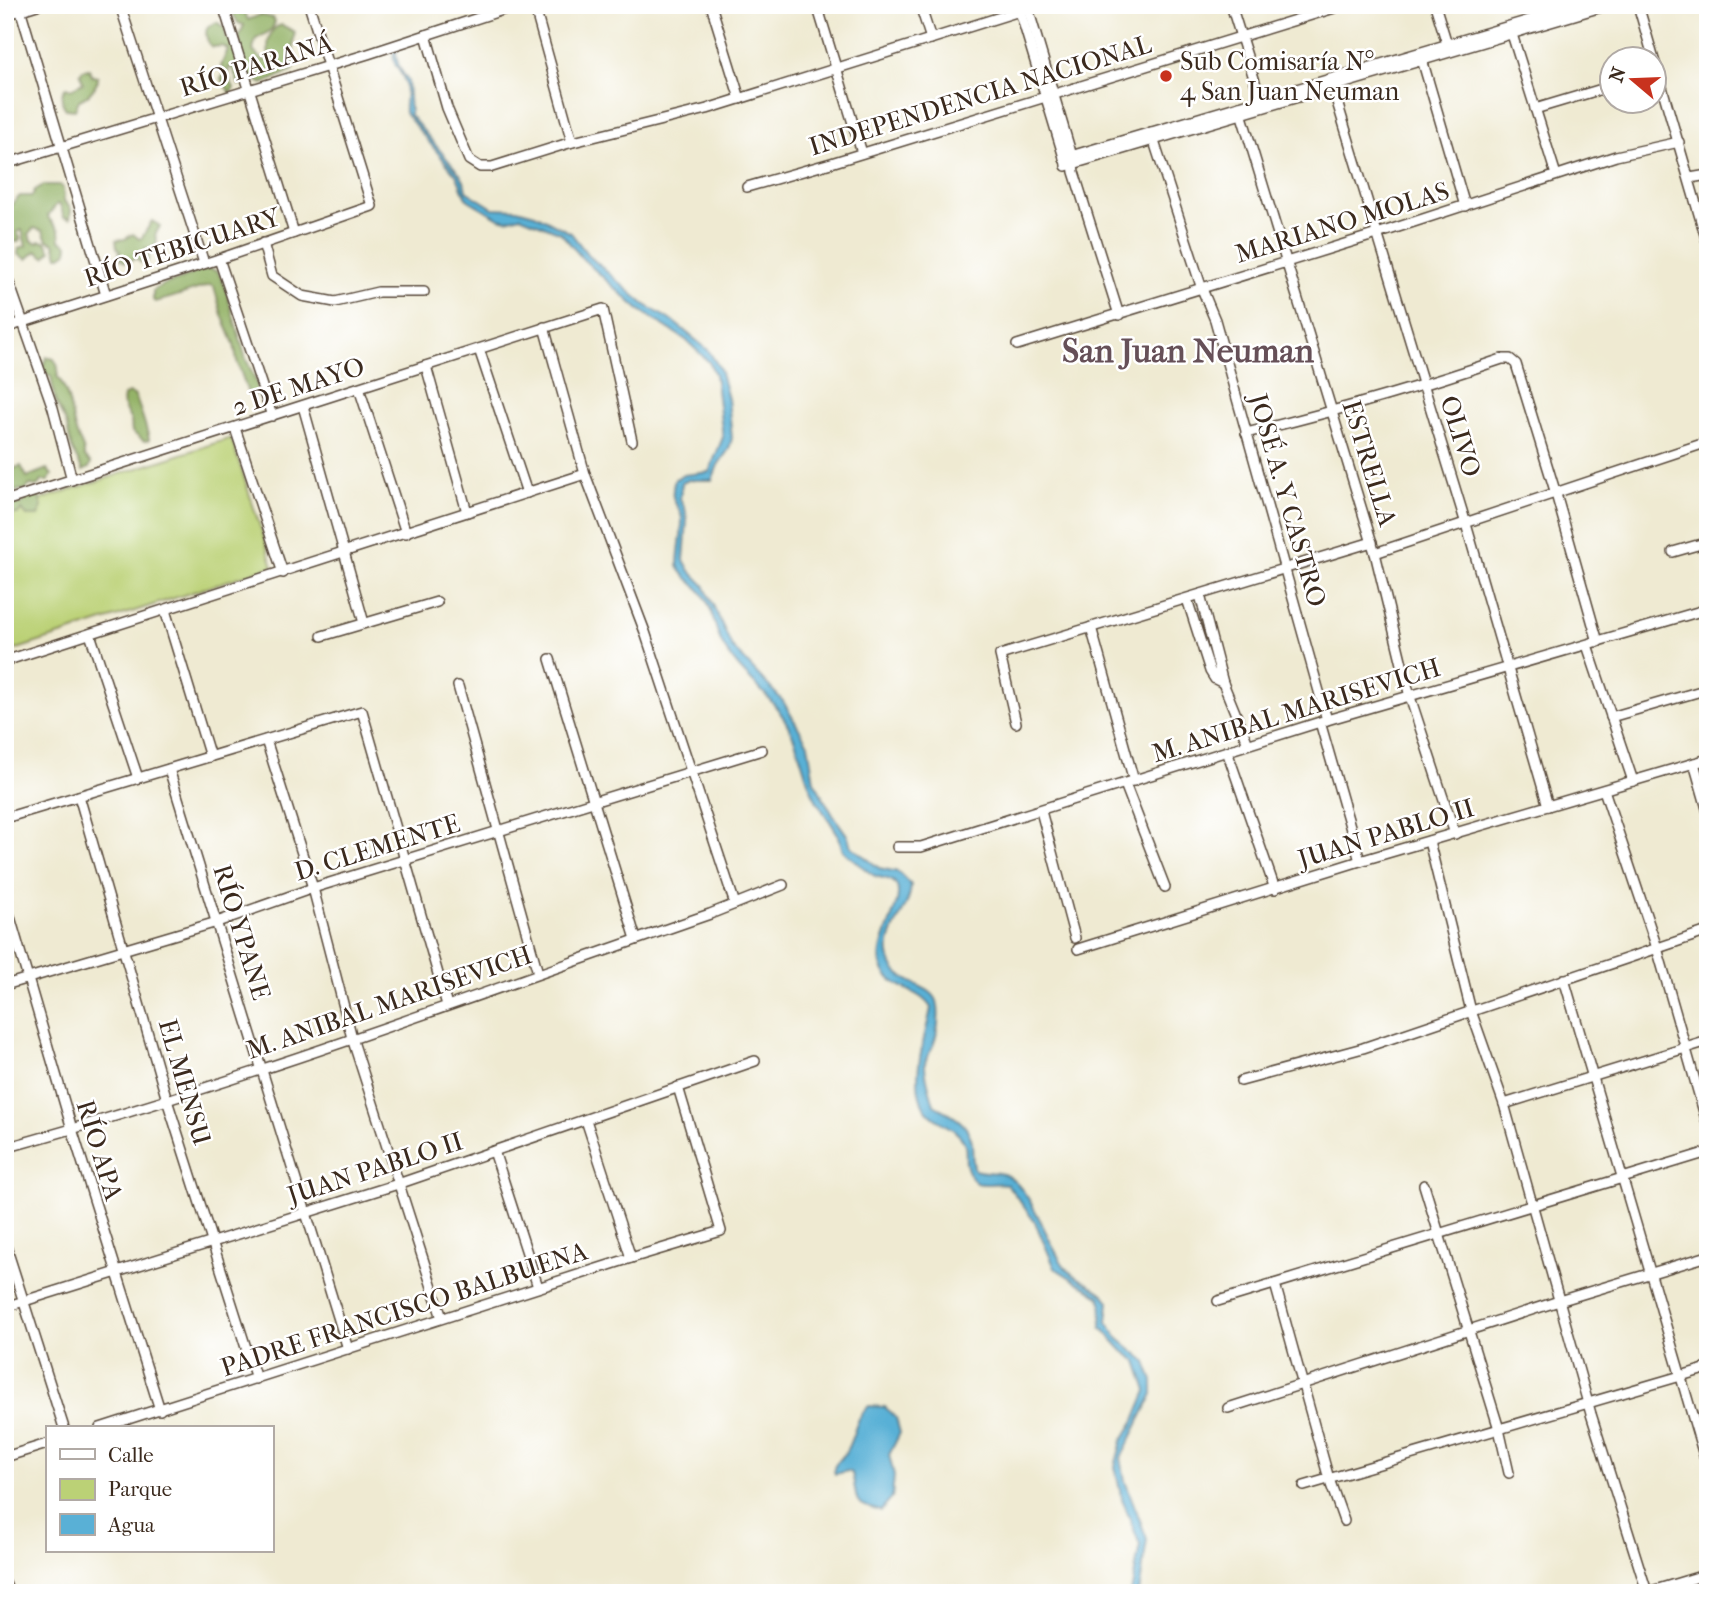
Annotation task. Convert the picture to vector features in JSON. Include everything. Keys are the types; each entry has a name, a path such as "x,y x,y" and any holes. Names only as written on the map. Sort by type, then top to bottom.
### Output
{"street":[{"path":"5,15 20,8 37,5"},
{"path":"120,5 204,263"},
{"path":"223,5 294,233"},
{"path":"309,5 328,65"},
{"name":"RÍO PARANÁ","path":"5,164 369,54 518,5"},
{"path":"534,5 572,142 569,142"},
{"path":"712,5 740,99"},
{"path":"817,5 862,153"},
{"path":"920,5 931,39"},
{"path":"426,35 447,108 469,160 480,167 492,167 569,142 708,109 1039,5"},
{"path":"1230,5 1262,104"},
{"name":"INDEPENDENCIA NACIONAL","path":"747,187 1345,5"},
{"path":"1435,5 1449,48"},
{"path":"1070,163 1511,30 1580,5"},
{"path":"1554,13 1608,5"},
{"path":"1638,5 1649,46"},
{"path":"20,8 106,295"},
{"path":"1023,8 1119,315"},
{"path":"1511,30 1556,176"},
{"path":"1421,56 1465,205"},
{"name":"RÍO TEBICUARY","path":"5,328 372,206 328,65"},
{"name":"OLIVO","path":"1331,83 1466,524 1548,806"},
{"path":"1535,109 1598,90"},
{"path":"1668,109 1708,245"},
{"name":"ESTRELLA","path":"1240,110 1372,542 1410,697 1455,834"},
{"name":"JOSÉ A. Y CASTRO","path":"1153,136 1202,289 1215,320 1286,568 1360,861"},
{"name":"MARIANO MOLAS","path":"1017,345 1377,234 1616,156 1679,142"},
{"path":"1690,178 1708,175"},
{"path":"263,243 272,276 302,296 335,302 378,292 424,292"},
{"path":"219,259 272,416"},
{"path":"5,271 56,419 72,480"},
{"name":"2 DE MAYO","path":"5,501 603,309 632,441"},
{"path":"544,327 585,474 645,632 736,904"},
{"path":"479,349 527,493"},
{"path":"1246,433 1332,412 1423,386 1502,359 1510,359 1516,363 1598,642"},
{"path":"426,366 467,512"},
{"path":"359,388 406,533"},
{"path":"303,406 364,624"},
{"path":"235,428 283,573"},
{"path":"1375,553 1708,442"},
{"path":"5,661 344,554 585,474"},
{"path":"1016,723 1000,655 1372,542"},
{"path":"1673,552 1708,542"},
{"path":"1200,595 1223,683 1248,744"},
{"path":"1187,599 1210,671 1215,679 1223,683"},
{"path":"322,636 437,602"},
{"name":"M. ANIBAL MARISEVICH","path":"897,847 921,847 1324,721 1708,609"},
{"path":"165,610 210,757"},
{"path":"1091,627 1130,782 1165,887"},
{"path":"90,634 138,778"},
{"path":"1587,645 1633,781"},
{"path":"550,659 636,939"},
{"path":"458,686 538,973"},
{"path":"1611,717 1708,689"},
{"path":"5,818 362,711 447,1005"},
{"path":"266,740 313,888 352,1038 442,1318"},
{"name":"D. CLEMENTE","path":"5,985 217,922 313,888 762,750"},
{"path":"1227,751 1275,888"},
{"name":"JUAN PABLO II","path":"1078,949 1360,861 1708,759"},
{"path":"1694,764 1708,812"},
{"name":"RÍO YPANE","path":"169,769 348,1349"},
{"path":"1604,790 1657,948 1708,1126"},
{"name":"EL MENSU","path":"79,796 167,1100 256,1379"},
{"path":"1041,811 1075,938"},
{"path":"1429,841 1471,1011 1504,1104 1588,1403 1646,1592 1708,1574"},
{"name":"M. ANIBAL MARISEVICH","path":"5,1148 261,1069 736,904 783,885"},
{"name":"RÍO APA","path":"5,900 72,1129 160,1410"},
{"path":"1241,1081 1363,1048 1708,931"},
{"path":"1564,979 1708,1469"},
{"path":"1504,1104 1708,1041"},
{"name":"JUAN PABLO II","path":"5,1307 398,1184 755,1061"},
{"name":"PADRE FRANCISCO BALBUENA","path":"107,1426 721,1231 678,1087"},
{"path":"586,1120 631,1258"},
{"path":"494,1151 538,1287"},
{"path":"1218,1300 1708,1152"},
{"path":"1424,1185 1499,1429 1509,1473"},
{"path":"5,1243 63,1426"},
{"path":"1228,1408 1708,1256"},
{"path":"1275,1284 1329,1479 1344,1521"},
{"path":"1304,1486 1708,1368"},
{"path":"5,1457 46,1444"},
{"path":"5,1583 9,1593"}],"green space":[{"path":"228,5 242,5 248,20 260,15 275,21 270,31 255,40 253,51 264,61 269,57 269,42 274,29 282,25 295,32 293,70 263,84 250,78 241,68 239,85 232,68 229,67 228,74 234,88 230,93 221,79 225,73 221,66 228,49 222,46 212,47 206,33 207,28 217,22 226,30 225,37 230,39 242,54 239,37 244,25 238,23"},
{"path":"89,69 92,76 98,77 94,87 79,100 75,110 66,109 62,98 64,90 66,87 71,89 83,83 80,74"},
{"path":"44,185 60,185 63,188 64,201 71,209 70,219 64,217 60,205 57,204 48,216 59,230 60,240 68,245 67,252 58,256 54,243 47,240 43,231 34,228 29,234 31,240 37,243 46,242 51,251 45,257 36,251 27,259 18,254 19,248 26,246 22,230 17,232 20,238 18,242 9,241 5,237 5,200 7,205 11,205 20,196 32,196 35,190"},
{"path":"152,221 160,226 155,235 157,242 154,247 145,248 149,256 147,262 143,260 141,263 136,258 125,262 119,257 116,240 133,234 139,239 142,238"},
{"path":"211,269 218,272 224,284 246,359 257,384 257,392 253,397 248,393 214,287 211,285 155,302 153,300 153,291 160,286"},
{"path":"47,357 54,359 57,365 57,376 68,397 84,456 91,463 89,468 83,471 55,401 51,376 45,373 42,367"},
{"path":"128,393 136,398 149,440 144,441 132,432 131,421 123,404 124,396"},
{"path":"231,438 273,566 5,653 5,511"},
{"path":"5,450 12,469 21,466 27,477 47,469 52,475 48,481 42,481 37,486 30,485 25,490 5,496"},
{"path":"32,495 39,497 42,507 38,516 27,516 22,510 13,514 10,524 5,525 5,509 14,503 22,504"}],"water":[{"path":"397,49 399,67 408,81 410,115 460,174 466,191 493,208 517,209 535,214 571,233 588,255 644,304 675,323 708,350 720,369 728,399 732,438 712,480 689,480 682,483 680,499 687,520 684,560 690,571 704,585 732,647 783,701 808,744 814,781 851,846 879,868 898,872 911,885 907,903 891,937 889,954 897,972 927,990 937,1001 937,1034 925,1063 934,1105 958,1120 967,1130 972,1143 975,1170 1000,1173 1016,1183 1032,1205 1065,1267 1105,1296 1109,1302 1107,1322 1119,1339 1145,1360 1153,1381 1153,1394 1121,1458 1125,1481 1147,1539 1139,1593 1131,1593 1140,1545 1121,1496 1115,1466 1122,1441 1135,1420 1147,1391 1137,1361 1123,1351 1101,1327 1102,1302 1099,1296 1055,1268 1035,1222 1007,1184 976,1183 967,1169 965,1145 961,1137 934,1118 923,1104 919,1092 919,1063 931,1008 919,996 890,979 881,964 882,943 897,899 898,890 895,883 873,875 843,850 838,835 814,795 794,737 785,720 731,657 721,641 706,599 678,566 682,521 673,495 675,479 684,475 709,472 723,437 715,374 709,362 686,340 638,309 583,259 561,233 520,216 507,220 499,218 466,198 457,176 405,113 404,78 395,65 393,56 394,50"},
{"path":"869,1406 885,1407 896,1418 900,1433 889,1455 894,1475 892,1498 881,1511 864,1506 857,1500 852,1473 848,1471 835,1474 834,1470 849,1445 864,1410"}],"place":[{"name":"Sub Comisaría N° 4 San Juan Neuman","path":"1166,76"}],"district":[{"name":"San Juan Neuman","path":"1188,350"}]}
